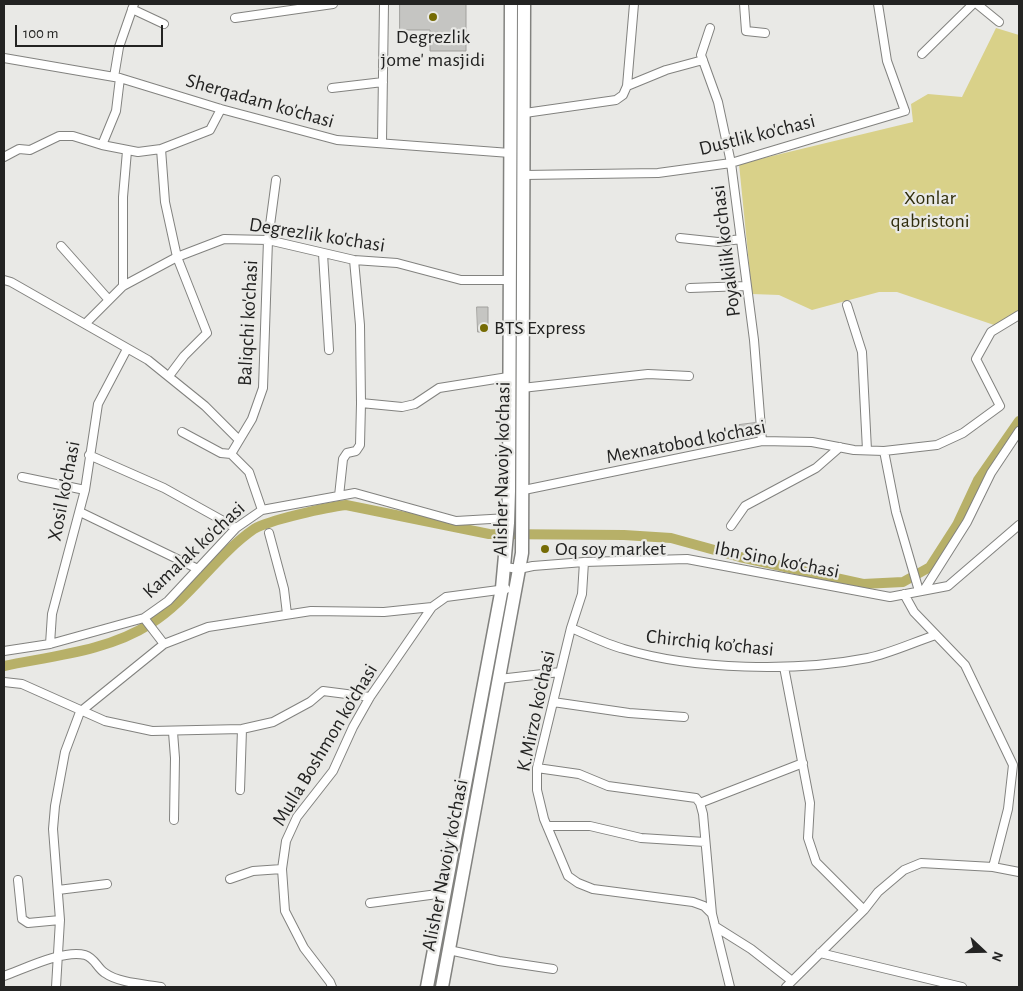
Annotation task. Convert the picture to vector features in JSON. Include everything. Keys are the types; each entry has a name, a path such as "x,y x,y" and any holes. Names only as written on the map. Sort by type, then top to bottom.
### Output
{"main road":[{"name":"Alisher Navoiy ko'chasi","path":"426,987 505,567 508,520 511,4"},
{"name":"Alisher Navoiy ko'chasi","path":"442,987 522,553 524,490 522,388 525,113 524,4"}],"street":[{"path":"235,18 333,4"},
{"path":"382,142 384,4"},
{"path":"525,113 616,100 623,95 627,86 634,4"},
{"path":"744,4 746,31 765,32"},
{"name":"Dustlik ko'chasi","path":"524,175 658,173 731,163 905,111 887,61 878,4"},
{"path":"922,54 975,4 999,22"},
{"path":"102,145 116,111 119,47 133,6 164,24"},
{"path":"627,86 666,70 703,60 701,55 710,28"},
{"name":"Sherqadam ko'chasi","path":"4,58 117,77 220,109 337,140 510,153"},
{"name":"Poyakilik ko'chasi","path":"703,60 718,102 731,163 754,340 762,441"},
{"path":"332,88 384,82"},
{"path":"4,157 19,149 30,150 59,136 72,136 127,152 161,149 210,130 220,109"},
{"path":"161,149 166,202 177,257 206,333 184,356 169,376"},
{"path":"124,286 123,197 127,152"},
{"name":"Baliqchi ko'chasi","path":"231,454 252,419 263,388 268,240 276,180"},
{"path":"680,238 718,242 741,238"},
{"name":"Degrezlik ko'chasi","path":"85,324 124,286 177,257 224,239 268,240 354,260 396,263 461,280 509,280"},
{"path":"61,246 109,300"},
{"path":"323,254 329,350"},
{"path":"339,496 343,459 347,453 356,451 360,445 360,324 354,260"},
{"path":"4,280 148,360 225,424 239,440"},
{"path":"690,288 746,286"},
{"path":"847,305 862,352 867,450"},
{"name":"Mexnatobod ko'chasi","path":"524,490 762,441 812,442 884,451 937,445 963,433 1000,406 976,359 991,332 1019,315"},
{"name":"Xosil ko'chasi","path":"50,644 54,606 85,490 98,404 127,349"},
{"path":"522,388 648,374 689,376"},
{"path":"361,403 402,407 415,404 439,388 508,377"},
{"path":"182,432 221,453 231,454 249,472 262,510 355,493 456,520 508,520"},
{"path":"921,590 967,522 991,473 1019,432"},
{"path":"731,526 745,506 816,468 840,447"},
{"path":"884,451 896,512 911,564 921,590"},
{"path":"89,455 164,488 236,528"},
{"path":"22,477 85,490"},
{"name":"Kamalak ko'chasi","path":"4,651 50,644 144,618 168,601 236,528 262,510"},
{"path":"80,512 198,569"},
{"name":"Ibn Sino ko‘chasi","path":"505,567 519,569 584,562 688,559 890,597 948,586 1019,524"},
{"path":"269,534 284,589 287,614"},
{"name":"K.Mirzo ko'chasi","path":"584,562 582,594 571,628 537,768 537,790 547,826 568,876 578,883 593,889 693,902 704,906 712,914"},
{"path":"56,987 60,920 53,829 55,806 65,752 80,712 164,644 208,627 312,611 384,612 432,607 446,597 502,588 515,590"},
{"path":"904,594 914,612 965,665 1016,764 1008,809 993,867"},
{"name":"Mulla Boshmon ko'chasi","path":"332,987 304,948 285,911 282,869 286,841 297,817 333,771 353,727 370,697 432,607"},
{"path":"144,618 164,644"},
{"name":"Chirchiq ko’chasi","path":"571,628 624,649 671,659 743,667 784,667 869,658 936,635"},
{"path":"784,667 810,803 808,838 816,862 864,910"},
{"path":"499,679 560,672"},
{"path":"4,682 22,684 105,722 152,731 173,732 242,729 273,722 310,702 323,691 370,697"},
{"path":"553,702 629,713 684,718"},
{"path":"240,790 242,729"},
{"path":"173,732 175,758 174,820"},
{"path":"700,803 803,764"},
{"path":"537,768 579,774 608,786 688,796 700,803"},
{"path":"700,803 712,914 730,987"},
{"path":"547,826 590,826 641,838 705,842"},
{"path":"716,927 752,949 789,984 864,910 878,892 904,870 921,864 993,867 1019,872"},
{"path":"230,879 253,871 282,869"},
{"path":"18,880 22,919 28,922 60,920"},
{"path":"58,890 107,884"},
{"path":"370,903 444,893"},
{"path":"448,950 499,961 553,969"},
{"path":"820,953 962,987"},
{"path":"4,976 59,956 84,954 95,962 103,972 112,977 161,987"}],"green space":[{"name":"Xonlar qabristoni","path":"996,28 1019,35 1019,312 997,326 897,292 879,292 812,310 779,295 752,294 739,164 913,122 911,104 928,94 962,97"}],"building":[{"name":"Degrezlik jome' masjidi","path":"400,4 466,4 466,51 430,51 430,30 400,30"},
{"path":"477,307 488,307 488,332 478,332"},
{"path":"755,423 756,435 740,437 739,425"}],"waterway":[{"path":"4,666 98,647 134,633 150,624 178,602 227,552 254,529 285,518 346,505 489,534 624,535 671,538 740,557 863,584 903,582 930,567 957,525 978,480 1019,421"}],"place":[{"name":"Degrezlik jome' masjidi","path":"433,17"},
{"name":"BTS Express","path":"484,328"},
{"name":"Oq soy market","path":"545,549"}]}
